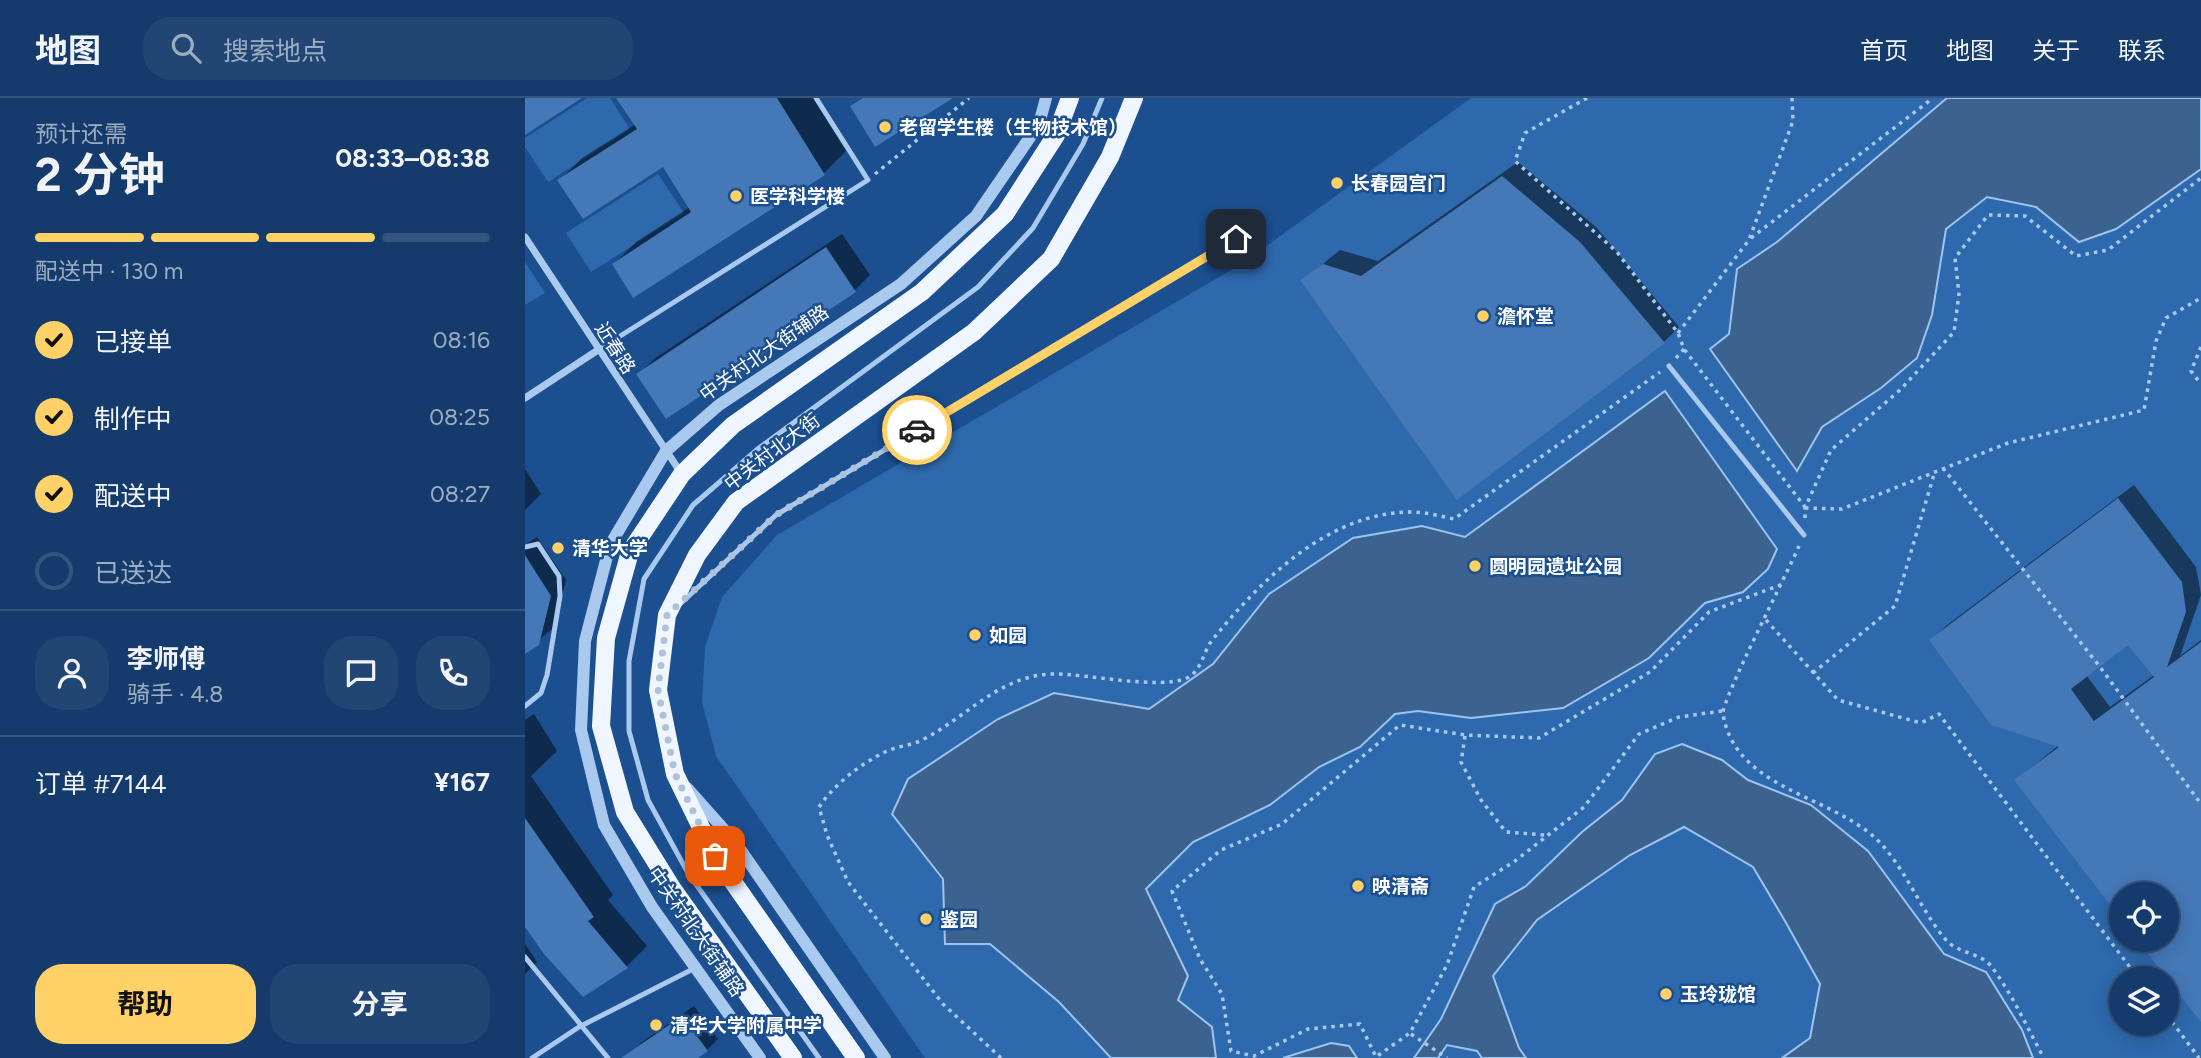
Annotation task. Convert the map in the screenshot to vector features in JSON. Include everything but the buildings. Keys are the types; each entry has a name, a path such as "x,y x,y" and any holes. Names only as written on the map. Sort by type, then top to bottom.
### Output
{"main road":[{"name":"中关村北大街","path":"793,1058 671,888 625,812 601,726 606,638 630,552 682,474 733,425 922,292 1005,214 1056,135 1070,98"},
{"name":"中关村北大街","path":"856,1058 715,856 675,774 658,690 667,615 697,555 736,502 974,332 1051,259 1110,157 1134,98"}],"street":[{"name":"中关村北大街辅路","path":"760,1058 652,907 604,825 581,730 585,641 610,545 666,451 719,405 901,284 976,216 1039,124 1046,98"},
{"name":"近春路","path":"525,237 598,351 682,474"},
{"path":"525,398 598,351"},
{"path":"675,774 735,842 885,1058"}],"lane":[{"path":"598,351 868,180 816,98"},
{"name":"中关村北大街","path":"819,1058 688,873 648,800 629,731 628,661 644,579 693,505 759,448 978,287 1033,228 1083,144 1102,98"},
{"path":"667,615 776,515 1236,239"},
{"path":"1669,366 1804,535"},
{"path":"525,547 538,544 559,576 560,596 547,675 541,693 525,706"},
{"path":"525,957 579,1027 608,1058"},
{"path":"532,1058 579,1027 697,967"}],"path":[{"path":"868,180 969,98"},
{"path":"1587,98 1525,133 1515,161 1617,252 1678,333 1684,349 1805,508"},
{"path":"1749,240 1793,121 1792,98"},
{"path":"1678,333 1749,240 1933,98"},
{"path":"2045,1058 1990,964 1947,943 1874,837 1820,802 1763,776 1742,759 1722,711 1735,678 1766,620 1804,535 1805,508 1831,450 1900,390 1954,332 1959,295 1955,258 1988,215 2025,216 2076,256 2108,250 2201,178"},
{"path":"1805,508 1842,509 2008,443 2144,410 2156,341 2166,318 2201,298"},
{"path":"2201,346 2191,371 2201,384"},
{"path":"1001,1058 943,1004 848,881 827,835 819,807 832,787 884,752 923,739 981,698 1017,682 1052,674 1163,683 1188,677 1202,662 1210,642 1270,576 1315,542 1365,518 1413,512 1454,519 1669,366 1684,349"},
{"path":"1943,468 2100,667 2201,804"},
{"path":"1813,673 1895,606 1935,471"},
{"path":"1722,711 1679,717 1640,734 1584,807 1548,836 1474,887 1447,965 1410,1033 1376,1057 1360,1024 1308,1029 1254,1056 1231,1051 1222,993 1200,959 1172,891 1221,850 1282,824 1400,725 1465,735 1539,738 1650,672 1709,612 1783,584"},
{"path":"1766,620 1837,700 1921,723 1939,714 2130,966"},
{"path":"1465,735 1461,762 1481,800 1506,832 1548,836"},
{"path":"2179,1031 2199,1058"},
{"path":"1410,1033 1447,1058"}],"shaded area":[{"path":"587,98 610,98 630,129 548,182 525,147 525,138"},
{"name":"圆明园遗址公园","path":"1471,98 2201,98 2201,1058 925,1058 716,756 702,702 705,647 722,597 777,535 1243,263"},
{"path":"1947,98 2201,98 2201,169 2116,229 2079,242 2036,207 1987,197 1946,229 1932,315 1917,358 1881,388 1822,427 1797,471 1710,349 1729,334 1737,269 1777,242"},
{"path":"658,174 684,213 591,272 566,233"},
{"path":"525,262 545,293 525,305"},
{"path":"1665,391 1777,549 1768,569 1743,592 1705,603 1649,658 1563,708 1471,718 1418,711 1395,714 1360,747 1319,767 1270,805 1193,842 1146,889 1188,976 1178,1000 1212,1027 1216,1058 1111,1058 1059,1002 990,944 945,944 943,879 892,814 908,779 998,719 1054,693 1149,709 1213,664 1269,594 1353,538 1422,526 1465,537"},
{"path":"1682,744 1722,760 1748,780 1811,805 1868,851 1944,954 1986,972 2022,1030 2033,1058 1782,1058 1810,1038 1820,984 1753,867 1684,827 1630,855 1537,920 1493,976 1519,1048 1526,1058 1482,1058 1477,1051 1447,1045 1438,1058 1414,1058 1441,1019 1495,904 1526,886 1582,832 1622,800 1655,754"},
{"path":"1331,1043 1349,1046 1357,1058 1283,1058"}],"way so far":[{"path":"715,856 675,774 658,690 667,615 776,515 917,430"}],"place":[{"name":"老留学生楼（生物技术馆）","path":"885,127"},
{"name":"长春园宫门","path":"1337,183"},
{"name":"医学科学楼","path":"736,196"},
{"name":"澹怀堂","path":"1483,316"},
{"name":"清华大学","path":"558,548"},
{"name":"圆明园遗址公园","path":"1475,566"},
{"name":"如园","path":"975,635"},
{"name":"映清斋","path":"1358,886"},
{"name":"鉴园","path":"926,919"},
{"name":"玉玲珑馆","path":"1666,994"},
{"name":"清华大学附属中学","path":"656,1025"}],"route":[{"path":"917,430 1236,239"}]}
